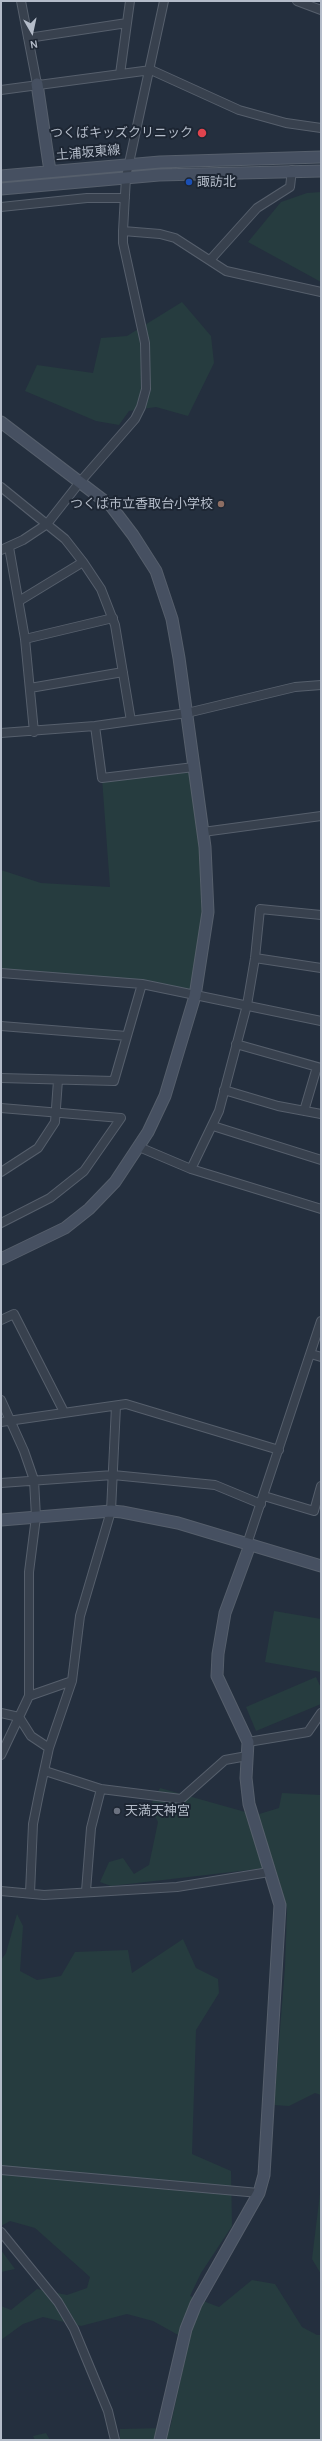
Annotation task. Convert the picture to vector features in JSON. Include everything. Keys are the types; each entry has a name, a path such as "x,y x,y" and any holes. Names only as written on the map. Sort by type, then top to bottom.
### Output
{"street":[{"path":"21,1 37,84 50,171"},
{"path":"120,74 130,1"},
{"path":"34,732 26,639 19,601 5,548 47,524 80,482 135,419 141,407 146,389 145,343 123,243 126,177 151,70 164,1"},
{"path":"297,1 321,10"},
{"path":"28,38 127,23"},
{"path":"1,90 151,70 238,110 286,123 321,128"},
{"name":"土浦坂東線","path":"1,176 128,164 226,158 321,157"},
{"path":"211,259 257,208 290,187 292,170"},
{"name":"土浦坂東線","path":"1,189 126,177 321,170"},
{"path":"1,207 87,198 125,198"},
{"path":"123,231 160,234 175,238 211,259 226,271 321,292"},
{"path":"1,422 111,506 134,535 156,571 172,618 187,713 203,832 208,912 195,996 165,1096 139,1147 115,1182 89,1209 65,1228 1,1260"},
{"path":"1,487 65,539 101,589 113,618 131,721"},
{"path":"19,601 83,562"},
{"path":"26,639 113,618"},
{"path":"30,688 123,672"},
{"path":"1,733 34,732 95,726 187,713 294,687 321,685"},
{"path":"95,726 102,778 194,767"},
{"path":"203,832 321,816"},
{"path":"191,1169 213,1126 247,1005 255,958 260,909 321,915"},
{"path":"255,958 321,968"},
{"path":"1,973 142,984 321,1021"},
{"path":"1,1078 114,1081 142,984"},
{"path":"1,1026 127,1036"},
{"path":"236,1044 319,1068 304,1111"},
{"path":"1,1172 38,1148 55,1122 58,1080"},
{"path":"224,1090 278,1106 321,1114"},
{"path":"1,1108 121,1118 84,1171 50,1198 1,1223"},
{"path":"213,1126 321,1160"},
{"path":"139,1147 191,1169 321,1209"},
{"path":"1,1320 14,1314 64,1412"},
{"path":"160,2440 186,2329 196,2304 259,2193 264,2175 280,1928 280,1905 249,1804 246,1778 248,1742 217,1676 218,1654 225,1613 321,1321"},
{"path":"311,1354 321,1357"},
{"path":"1,1400 11,1421 34,1480 36,1517 29,1572 28,1696 1,1755"},
{"path":"1,1422 126,1404 279,1450"},
{"path":"30,1893 33,1824 49,1748 72,1681 80,1616 111,1511 116,1406"},
{"path":"1,1483 113,1475 215,1485 261,1504"},
{"path":"264,1496 314,1511 321,1486"},
{"path":"1,1520 111,1511 178,1522 321,1566"},
{"path":"28,1696 72,1681"},
{"path":"1,1713 19,1717 31,1736 49,1748"},
{"path":"248,1742 308,1732 321,1713"},
{"path":"45,1771 101,1789 181,1799 225,1760 247,1756"},
{"path":"86,1891 91,1828 101,1789"},
{"path":"1,1891 30,1893 177,1886 269,1872"},
{"path":"1,2170 259,2193"},
{"path":"1,2232 58,2302 70,2322 98,2382 108,2411 115,2440"}],"green space":[{"path":"321,192 321,282 248,242 281,202 307,193"},
{"path":"182,302 211,336 214,363 188,416 156,407 129,411 119,425 96,421 25,391 37,365 93,373 101,338 127,336"},
{"path":"194,767 208,912 195,996 142,984 1,973 1,870 41,883 110,887 102,778"},
{"path":"274,1611 321,1619 321,1672 265,1662"},
{"path":"316,1677 321,1688 321,1704 256,1731 246,1707"},
{"path":"160,1788 256,1815 279,1808 282,1793 321,1795 321,2095 315,2093 289,2106 274,2105 285,1967 287,1909 275,1867 111,1886 100,1882 109,1862 123,1858 134,1874 149,1865 158,1822 150,1806"},
{"path":"17,1914 23,1926 20,1971 37,1980 61,1976 75,1952 128,1950 132,1973 183,1939 196,1968 218,1979 219,1993 196,2030 192,2154 231,2171 232,2226 201,2273 190,2296 219,2307 252,2280 275,2284 302,2327 317,2335 321,2335 321,2440 120,2440 120,2429 170,2428 189,2341 153,2321 127,2314 81,2326 43,2317 23,2324 1,2340 1,2306 11,2310 37,2289 67,2295 87,2288 90,2277 35,2228 10,2221 1,2226 1,1960 6,1953"},
{"path":"321,2185 321,2274 312,2259"},
{"path":"1,2250 15,2269 1,2272"},
{"path":"46,2433 50,2440 35,2440 33,2436"}],"place":[{"name":"つくばキッズクリニック","path":"202,133"},
{"name":"諏訪北","path":"189,182"},
{"name":"つくば市立香取台小学校","path":"221,504"},
{"name":"天満天神宮","path":"117,1811"}]}
